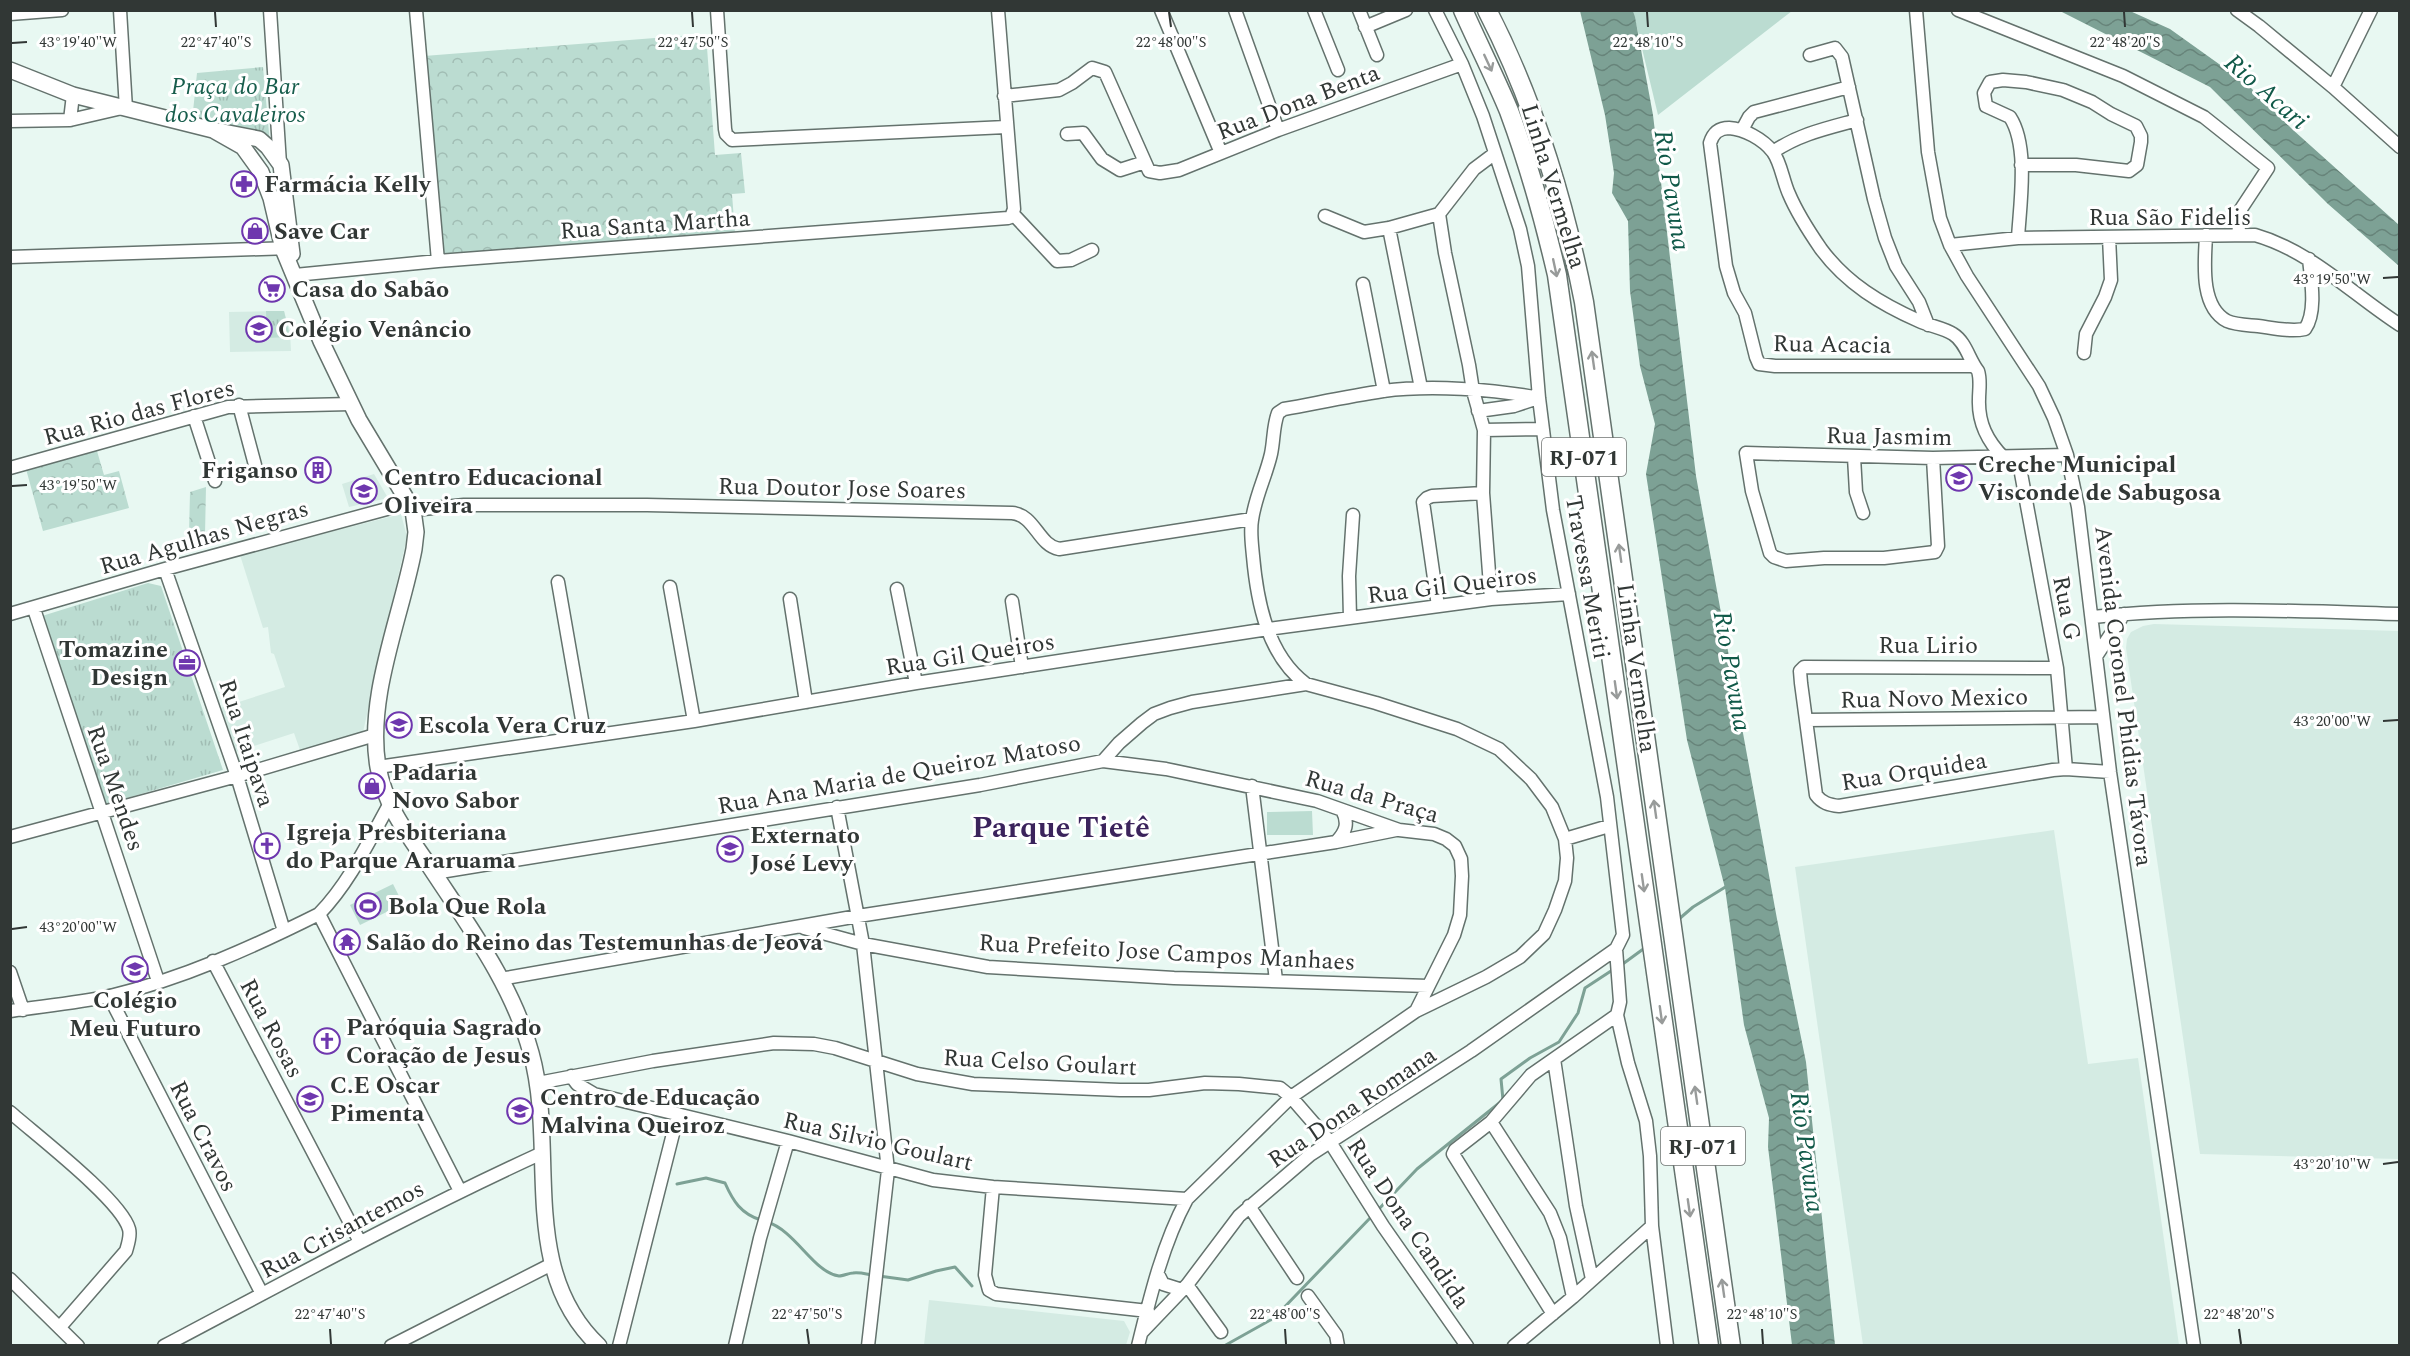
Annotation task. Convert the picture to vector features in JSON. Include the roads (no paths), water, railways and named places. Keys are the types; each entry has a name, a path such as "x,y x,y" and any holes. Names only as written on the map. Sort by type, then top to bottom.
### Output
{"highway":[{"name":"Linha Vermelha","path":"1463,10 1508,109 1520,142 1541,209 1557,275 1709,1346"},
{"name":"Linha Vermelha","path":"1486,10 1510,59 1536,122 1558,186 1574,250 1593,363 1731,1346"}],"main road":[{"path":"10,70 73,95 213,130 259,139 281,165 278,196 294,272 339,380 411,506 416,532 381,687 375,735 378,766 389,806 500,979 522,1023 538,1083 547,1241 552,1264 561,1293 571,1312 583,1331 599,1346"},
{"path":"213,130 249,152 278,196"}],"street":[{"path":"10,14 62,10"},
{"path":"10,121 70,120 125,108 120,10"},
{"path":"270,10 281,165"},
{"path":"416,10 438,261"},
{"path":"717,10 725,129 728,137 737,141 1006,127"},
{"path":"998,10 1013,212 1057,261 1071,260 1092,250"},
{"path":"1161,10 1221,153"},
{"path":"1235,10 1278,130"},
{"path":"1314,10 1338,70"},
{"path":"1359,10 1377,55"},
{"path":"1365,27 1406,10"},
{"name":"Travessa Meriti","path":"1435,10 1462,64 1483,116 1520,230 1528,266 1539,398 1553,510 1607,797 1623,925 1617,954 1620,1002 1617,1016 1628,1063 1646,1121 1650,1156 1652,1226 1667,1346"},
{"path":"1916,15 1928,10"},
{"path":"1958,10 2123,75 2204,117 2268,168 2241,209 2238,236"},
{"path":"2237,10 2333,87 2400,147"},
{"path":"2333,87 2371,10"},
{"name":"Avenida Coronel Phidias Távora","path":"1916,15 1933,185 1940,218 1950,245 1967,276 2039,386 2054,418 2067,455 2078,507 2110,772 2194,1346"},
{"path":"1810,55 1830,48 1839,51 1885,238 1896,266 1919,302 1928,325"},
{"name":"Rua Dona Benta","path":"1067,134 1083,133 1102,159 1120,170 1147,167 1160,173 1179,170 1278,130 1462,64"},
{"path":"1004,96 1049,93 1065,88 1092,68 1101,69 1105,72 1147,167"},
{"path":"2018,238 2021,165 2015,124 2010,117 1990,110 1986,106 1984,93 1990,82 2003,80 2026,82 2063,90 2092,102 2136,126 2141,136 2137,165 2129,171 2076,165 2021,165"},
{"path":"1849,87 1754,112 1742,130 1757,138 1773,152 1790,195 1821,248 1839,271 1869,295 1928,325 1955,334 1963,344 1980,376 1979,406 1984,431 1992,445 2004,458"},
{"path":"70,120 73,95"},
{"path":"1773,152 1789,141 1857,120"},
{"name":"Rua Acacia","path":"1742,130 1724,128 1715,133 1710,144 1726,266 1747,320 1759,364 1775,366 1973,366"},
{"path":"1325,216 1364,232 1389,228 1439,214 1474,169 1494,154"},
{"name":"Rua Santa Martha","path":"294,272 1008,218 1013,212"},
{"path":"1439,214 1473,391 1484,430 1483,493 1491,599"},
{"path":"1389,228 1421,388"},
{"path":"2206,235 2205,272 2210,302 2217,314 2228,321 2289,330 2305,329 2309,322 2311,304 2309,259"},
{"name":"Rua São Fidelis","path":"1950,245 2018,238 2255,235 2273,240 2309,259 2400,325"},
{"path":"2084,353 2086,334 2111,280 2109,237"},
{"path":"10,257 288,248"},
{"path":"1363,284 1384,391"},
{"path":"1305,684 1282,659 1268,629 1257,593 1252,519 1271,456 1277,416 1284,409 1384,391 1421,388 1517,394 1539,398"},
{"path":"1478,411 1514,406 1539,398"},
{"name":"Rua Rio das Flores","path":"10,468 239,405 351,404"},
{"path":"239,405 255,465"},
{"path":"194,416 215,481"},
{"path":"1484,430 1543,429"},
{"name":"Rua Jasmim","path":"1933,458 1938,546 1935,552 1884,558 1824,558 1786,561 1774,557 1768,547 1752,490 1746,453 1933,458 2067,455"},
{"path":"1854,457 1856,492 1863,513"},
{"name":"Rua G","path":"2018,457 2057,668 2066,769"},
{"path":"1438,606 1423,502 1432,496 1483,493"},
{"name":"Rua Doutor Jose Soares","path":"411,506 635,505 1012,513 1027,518 1049,545 1059,549 1252,519"},
{"name":"Rua Agulhas Negras","path":"10,614 34,609 165,569 411,506"},
{"path":"1350,618 1348,576 1353,515"},
{"name":"Rua Itaipava","path":"165,569 237,776 284,931"},
{"path":"558,582 585,737"},
{"path":"670,587 693,721"},
{"path":"897,589 916,683"},
{"name":"Rua Gil Queiros","path":"378,766 693,721 916,683 1268,629 1491,599 1569,594"},
{"path":"790,599 806,702"},
{"path":"1012,601 1022,667"},
{"name":"Rua Mendes","path":"34,609 158,981"},
{"path":"2093,617 2162,610 2400,614"},
{"path":"2097,655 2124,614"},
{"name":"Rua Lirio","path":"1800,671 1804,667 1824,666 2057,668"},
{"name":"Rua Orquidea","path":"1800,671 1816,795 1829,805 1846,805 2066,769 2110,772"},
{"name":"Rua Ana Maria de Queiroz Matoso","path":"434,873 980,784 1103,761 1119,743 1154,714 1192,702 1305,684 1376,703 1437,723 1499,749 1531,778 1552,807 1564,840 1567,858 1565,881 1544,934 1520,957 1416,1011 1291,1097 1187,1199 1179,1213 1158,1274 1138,1346"},
{"path":"2062,718 2103,717"},
{"name":"Rua Novo Mexico","path":"1806,720 2062,718"},
{"path":"10,837 237,776 375,735"},
{"name":"Rua da Praça","path":"1103,761 1166,769 1317,801 1399,830 1434,834 1455,846 1461,859 1463,895 1460,915 1454,934 1416,1011"},
{"path":"1252,786 1276,980"},
{"path":"10,972 17,1010 109,996 213,961 284,931 319,914 331,901 352,871 389,806"},
{"path":"837,807 863,944 878,1061 888,1170 867,1346"},
{"path":"1336,842 1346,830 1342,810"},
{"path":"1564,840 1609,826"},
{"path":"500,979 858,916 1336,842 1399,830"},
{"path":"319,914 460,1191"},
{"name":"Rua Prefeito Jose Campos Manhaes","path":"800,927 863,944 948,962 1010,969 1174,978 1428,986"},
{"name":"Rua Dona Romana","path":"1142,1332 1184,1287 1233,1223 1249,1206 1311,1155 1617,954"},
{"name":"Rua Rosas","path":"213,961 360,1242"},
{"name":"Rua Cravos","path":"109,996 262,1294"},
{"path":"1553,1314 1453,1154 1491,1122 1531,1075 1617,1016"},
{"name":"Rua Celso Goulart","path":"538,1083 774,1043 814,1044 916,1074 973,1084 1139,1090 1205,1083 1239,1084 1280,1088 1291,1097"},
{"path":"1554,1059 1576,1206 1592,1279"},
{"name":"Rua Silvio Goulart","path":"571,1076 578,1084 594,1094 788,1142 888,1170 952,1184 1187,1199"},
{"name":"Rua Dona Candida","path":"1291,1097 1330,1142 1368,1204 1467,1346"},
{"path":"10,1112 114,1204 129,1230 126,1251 60,1327"},
{"path":"619,1346 678,1114"},
{"path":"1491,1122 1550,1212 1560,1238 1573,1297"},
{"path":"735,1346 766,1214 788,1142"},
{"name":"Rua Crisantemos","path":"164,1346 360,1242 460,1191 542,1153"},
{"path":"993,1187 986,1284 989,1290 996,1294 1148,1311"},
{"path":"1249,1206 1297,1278"},
{"path":"1514,1346 1652,1226"},
{"path":"391,1346 552,1264"},
{"path":"1158,1274 1163,1284 1184,1287 1221,1332"},
{"path":"10,1279 78,1346"},
{"path":"1308,1296 1336,1335 1338,1346"}],"water":[{"name":"Rio Pavuna","path":"1580,11 1633,11 1635,17 1653,115 1696,476 1777,919 1806,1062 1835,1345 1792,1345 1768,1147 1769,1118 1744,1025 1725,888 1687,740 1646,474 1655,424 1640,366 1630,291 1628,221 1612,193 1614,173 1605,115"},
{"path":"2060,11 2130,11 2170,29 2247,84 2292,129 2399,225 2399,266 2328,204 2210,87"}],"waterway":[{"path":"1679,919 1693,907 1727,886"},
{"path":"1620,966 1646,947"},
{"path":"1377,1211 1417,1169 1503,1100 1501,1079 1530,1058 1559,1042 1578,1013 1585,988 1614,969"},
{"path":"677,1184 706,1178 725,1183 738,1206 761,1220"},
{"path":"1224,1346 1274,1318 1372,1216"},
{"path":"767,1222 787,1233 813,1260 830,1273 839,1276 855,1273 872,1275"},
{"path":"879,1276 908,1280 955,1267 972,1286"}],"place":[{"name":"Farmácia Kelly","path":"244,184"},
{"name":"Save Car","path":"255,231"},
{"name":"Casa do Sabão","path":"272,289"},
{"name":"Colégio Venâncio","path":"259,329"},
{"name":"Friganso","path":"318,470"},
{"name":"Creche Municipal Visconde de Sabugosa","path":"1959,478"},
{"name":"Centro Educacional Oliveira","path":"364,491"},
{"name":"Tomazine Design","path":"187,663"},
{"name":"Escola Vera Cruz","path":"399,725"},
{"name":"Padaria Novo Sabor","path":"372,786"},
{"name":"Igreja Presbiteriana do Parque Araruama","path":"267,846"},
{"name":"Externato José Levy","path":"730,849"},
{"name":"Bola Que Rola","path":"368,906"},
{"name":"Salão do Reino das Testemunhas de Jeová","path":"347,942"},
{"name":"Colégio Meu Futuro","path":"135,969"},
{"name":"Paróquia Sagrado Coração de Jesus","path":"327,1041"},
{"name":"C.E Oscar Pimenta","path":"310,1099"},
{"name":"Centro de Educação Malvina Queiroz","path":"520,1111"}],"district":[{"name":"Parque Tietê","path":"1061,827"}],"park label":[{"name":"Praça do Bar dos Cavaleiros","path":"235,100"}],"water label":[{"name":"Rio Acari","path":"2267,91"}]}
